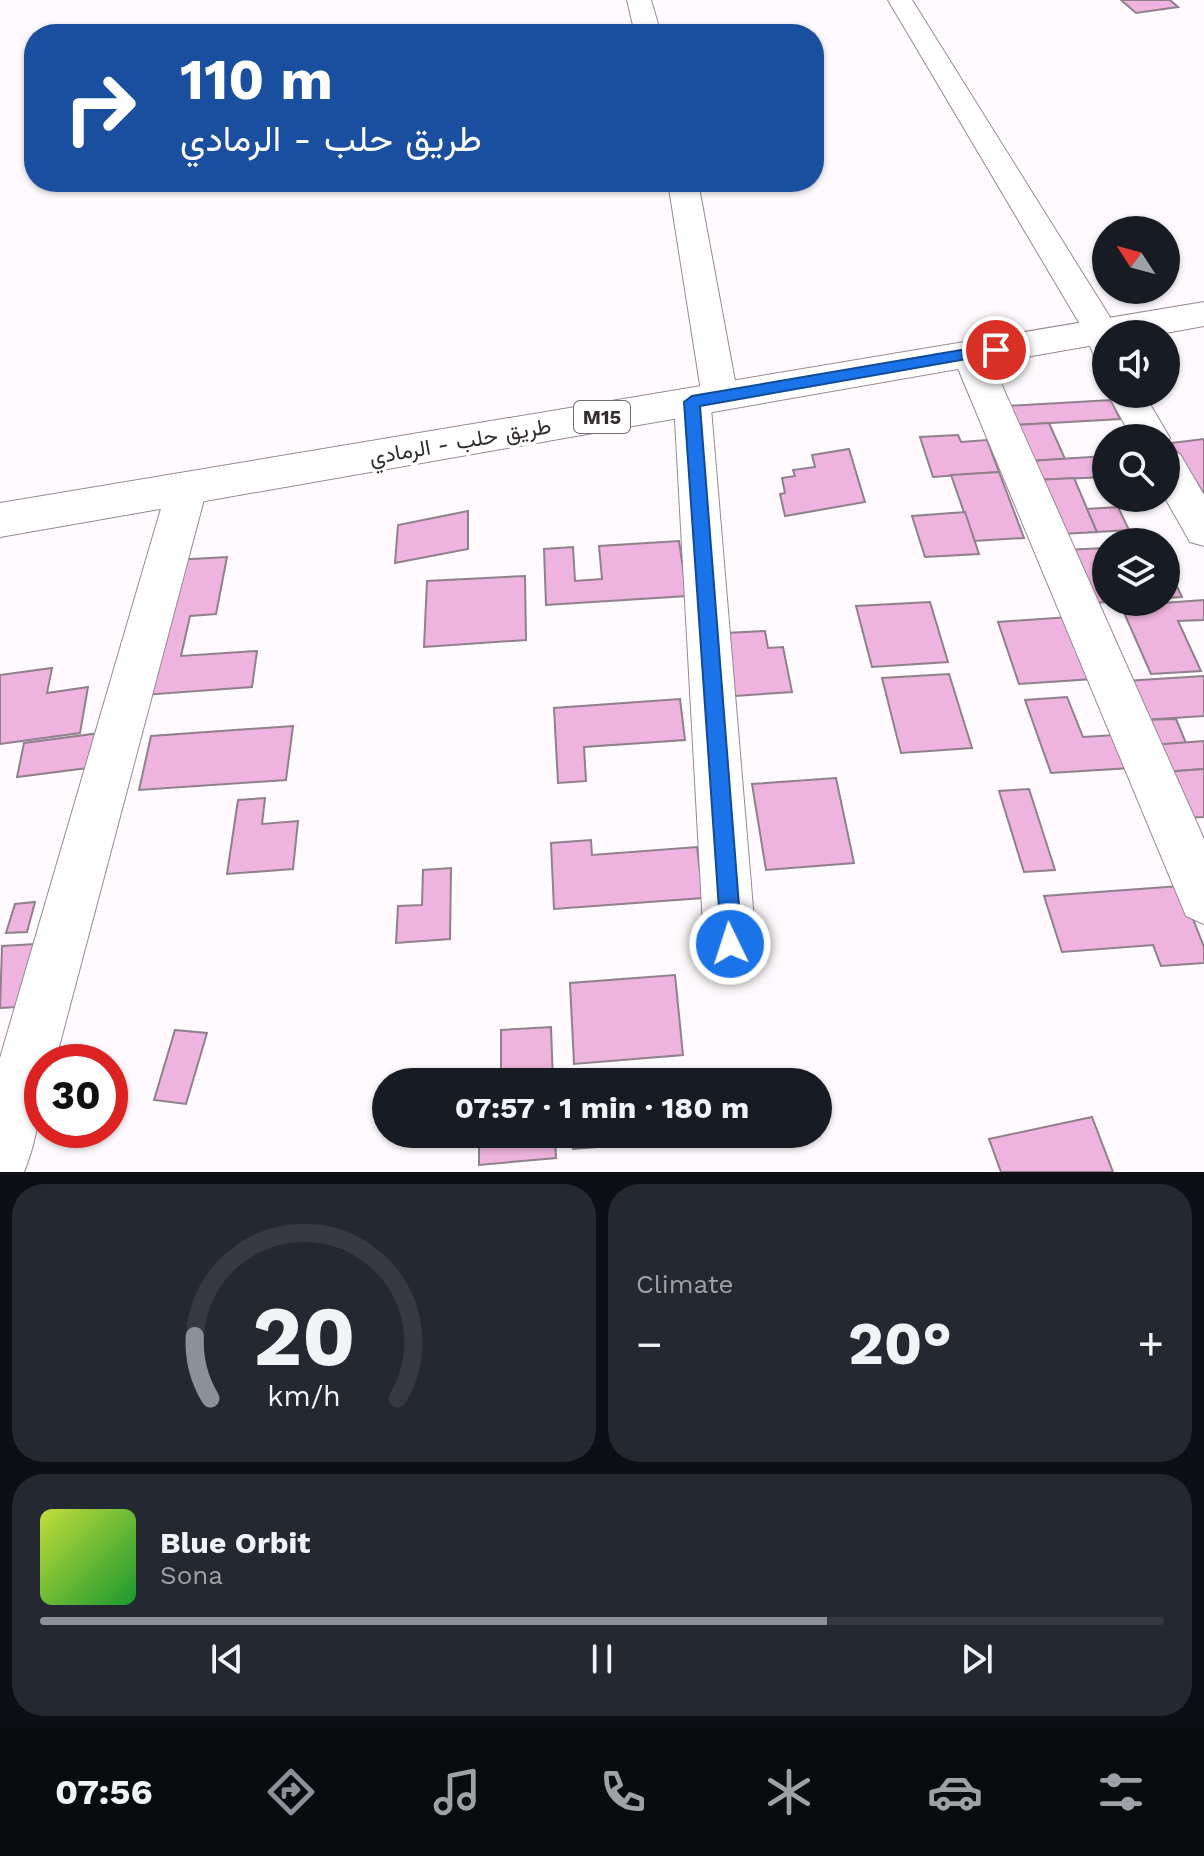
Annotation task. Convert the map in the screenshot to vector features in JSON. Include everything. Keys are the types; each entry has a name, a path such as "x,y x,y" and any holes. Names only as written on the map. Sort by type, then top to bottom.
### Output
{"highway":[{"name":"طريق حلب - الرمادي","path":"1180,320 1204,314"},
{"name":"طريق حلب - الرمادي","path":"0,520 970,354 1092,340"}],"street":[{"path":"639,0 645,24"},
{"path":"900,0 1093,320"},
{"path":"684,192 706,399 730,944"},
{"path":"970,354 1204,898"},
{"path":"0,1158 187,488"},
{"path":"1180,489 1204,530"}],"building":[{"path":"1121,0 1170,0 1178,7 1136,13"},
{"path":"1092,401 1092,408 1115,408 1120,419 1014,425 1007,406"},
{"path":"1049,423 1065,459 1029,461 1014,425"},
{"path":"958,435 961,442 987,440 999,472 933,477 920,437"},
{"path":"1204,439 1204,494 1180,457 1180,442"},
{"path":"849,449 865,502 785,516 780,494 785,493 782,478 795,476 793,470 815,467 812,455"},
{"path":"1092,457 1092,478 1037,480 1029,461"},
{"path":"999,472 1024,538 974,541 951,475"},
{"path":"1074,478 1095,528 1092,528 1092,532 1060,534 1037,480"},
{"path":"1087,509 1092,509 1092,512 1120,512 1128,528 1095,528"},
{"path":"468,511 468,549 395,563 398,525"},
{"path":"965,512 979,554 925,557 912,516"},
{"path":"679,541 687,596 546,605 544,549 573,547 575,581 602,579 599,546"},
{"path":"1092,549 1092,603 1089,603 1066,550"},
{"path":"227,557 216,614 190,616 181,656 257,651 252,687 143,695 174,560"},
{"path":"525,576 526,640 424,647 427,581"},
{"path":"1204,600 1204,620 1178,621 1201,671 1151,674 1125,616 1180,616 1180,602"},
{"path":"930,602 948,662 872,667 856,606"},
{"path":"1069,617 1093,679 1019,684 998,622"},
{"path":"765,631 768,648 783,647 792,692 735,696 725,633"},
{"path":"52,668 47,693 88,687 80,733 0,744 0,675"},
{"path":"949,674 972,748 901,753 882,678"},
{"path":"1204,676 1204,716 1142,720 1125,681"},
{"path":"1067,697 1083,737 1116,735 1130,768 1051,773 1025,700"},
{"path":"680,699 685,740 584,747 586,781 558,783 554,708"},
{"path":"1176,719 1186,743 1152,745 1142,720"},
{"path":"293,726 286,780 139,790 151,736"},
{"path":"100,733 95,767 17,777 24,743"},
{"path":"1204,741 1204,769 1163,772 1152,745"},
{"path":"1204,769 1204,817 1182,818 1163,772"},
{"path":"836,778 854,863 766,870 752,784"},
{"path":"1029,789 1055,870 1024,872 999,791"},
{"path":"265,798 262,824 298,821 293,869 227,874 238,800"},
{"path":"591,840 592,855 697,847 703,898 554,909 551,843"},
{"path":"451,868 450,939 396,943 398,906 422,905 423,870"},
{"path":"1180,886 1204,947 1204,963 1161,966 1153,945 1062,952 1044,896"},
{"path":"35,902 27,932 6,933 15,904"},
{"path":"35,944 18,1007 0,1008 2,946"},
{"path":"675,975 683,1055 574,1064 570,983"},
{"path":"551,1027 552,1068 501,1068 501,1030"},
{"path":"175,1030 207,1033 186,1104 154,1100"},
{"path":"1092,1117 1113,1172 1001,1172 989,1139"},
{"path":"479,1148 556,1148 556,1158 479,1165"}],"route":[{"path":"730,944 692,402 996,350"}]}
